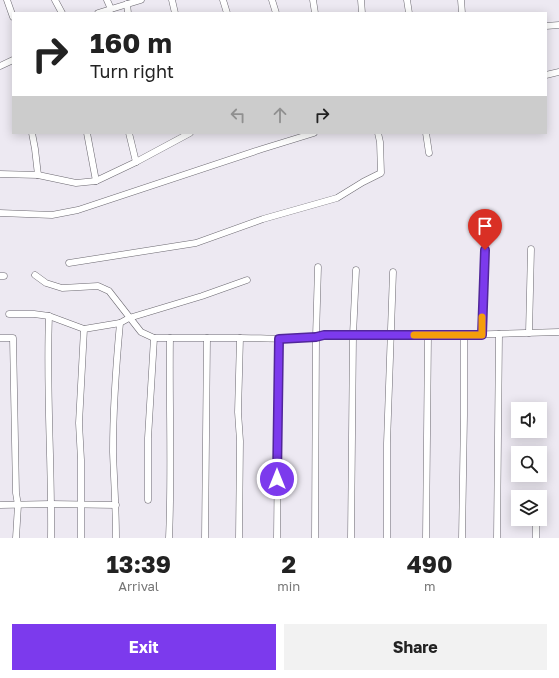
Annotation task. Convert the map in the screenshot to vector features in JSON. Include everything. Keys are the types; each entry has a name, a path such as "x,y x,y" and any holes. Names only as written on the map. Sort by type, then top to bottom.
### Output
{"street":[{"path":"7,0 12,13"},
{"path":"55,0 61,12"},
{"path":"107,0 111,9"},
{"path":"101,12 141,0"},
{"path":"172,0 175,12"},
{"path":"223,0 227,12"},
{"path":"272,0 276,12"},
{"path":"313,0 315,12"},
{"path":"361,0 362,12"},
{"path":"407,0 409,12"},
{"path":"461,0 462,12"},
{"path":"127,4 128,12"},
{"path":"547,26 559,25"},
{"path":"0,66 12,60"},
{"path":"547,75 559,72"},
{"path":"32,134 38,175"},
{"path":"87,134 96,181"},
{"path":"129,134 136,162"},
{"path":"0,174 38,175 76,183 96,181 136,162 188,134"},
{"path":"0,213 52,215 78,210 311,134"},
{"path":"68,263 196,243 263,219 338,198 363,182 382,173 378,134"},
{"path":"426,134 429,153"},
{"path":"529,333 531,249"},
{"path":"482,335 485,250"},
{"path":"315,538 316,337 318,267"},
{"path":"351,538 353,335 356,270"},
{"path":"387,538 387,443 393,272"},
{"path":"35,275 46,283 62,288 98,286 109,291 141,332 154,338 279,339 316,337 324,335 482,335 559,332"},
{"path":"9,314 34,314 48,316 84,329 120,323 129,318 202,296 247,280"},
{"path":"48,316 48,399 51,504 50,538"},
{"path":"116,538 113,452 115,385 120,323"},
{"path":"81,538 82,506 79,423 84,329"},
{"path":"498,538 499,334"},
{"path":"426,538 428,335"},
{"path":"462,538 464,335"},
{"path":"0,338 13,338 16,493 18,505 16,538"},
{"path":"148,500 148,438 154,338"},
{"path":"169,538 171,503 169,391 170,338"},
{"path":"205,538 207,338"},
{"path":"239,538 240,441 238,412 240,338"},
{"path":"277,538 279,339"},
{"path":"0,505 116,505"},
{"path":"536,526 536,538"}],"slow traffic":[{"path":"414,335 482,335 482,317"}],"route":[{"path":"277,479 279,339 316,337 324,335 482,335 485,250"}]}
